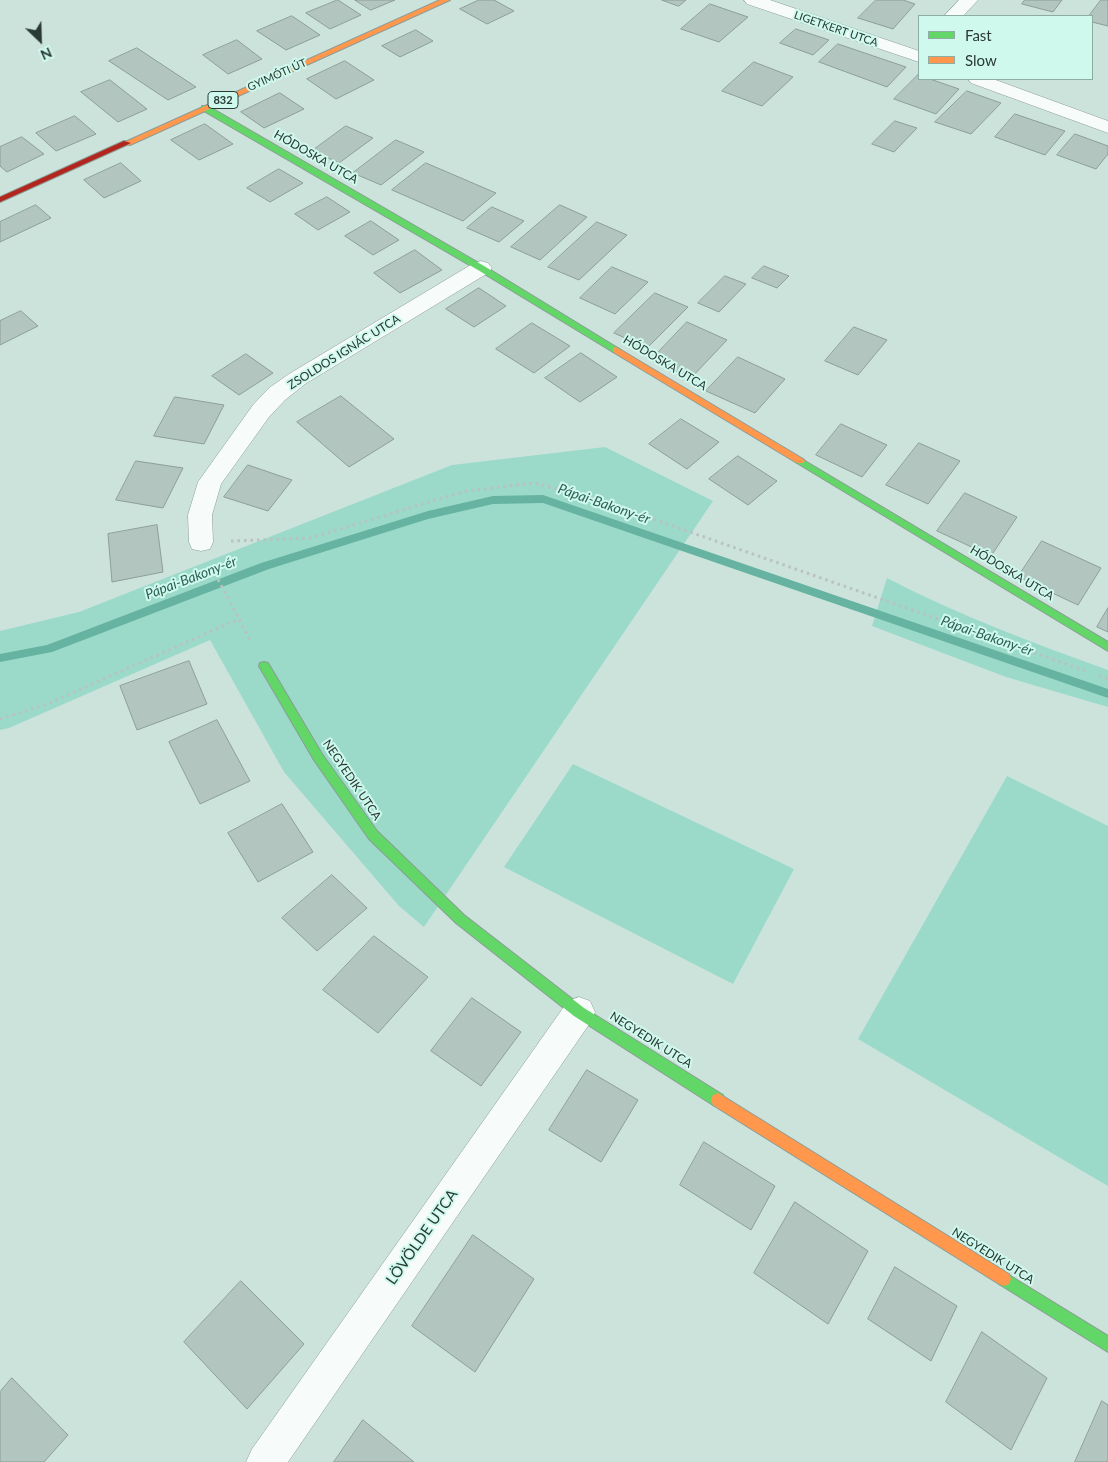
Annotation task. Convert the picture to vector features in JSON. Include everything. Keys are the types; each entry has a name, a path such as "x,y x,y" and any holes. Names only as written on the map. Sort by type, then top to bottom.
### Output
{"street":[{"name":"GYIMÓTI ÚT","path":"0,200 446,0"},
{"name":"LIGETKERT UTCA","path":"754,0 918,55"},
{"path":"954,15 969,0"},
{"path":"980,80 1108,127"},
{"name":"HÓDOSKA UTCA","path":"205,108 480,268 1108,647"},
{"name":"ZSOLDOS IGNÁC UTCA","path":"205,552 200,515 210,482 261,410 297,379 480,268"},
{"name":"NEGYEDIK UTCA","path":"264,666 318,757 373,836 460,919 579,1012 1108,1344"},
{"name":"LÖVÖLDE UTCA","path":"265,1462 579,1012"}],"path":[{"path":"0,718 48,704 238,619 205,552 310,538 466,491 534,483 593,498 1108,679"}],"green space":[{"path":"605,447 713,501 424,927 399,906 284,772 210,640 9,728 0,730 0,631 79,612 452,465"},
{"path":"887,578 968,616 1108,670 1108,707 1006,677 872,626"},
{"path":"573,764 794,869 733,984 504,867"},
{"path":"1007,776 1108,826 1108,1186 858,1039"}],"building":[{"path":"338,0 361,15 330,29 306,13"},
{"path":"355,0 395,0 371,10"},
{"path":"479,0 494,0 514,11 487,24 460,9"},
{"path":"662,0 686,0 679,6"},
{"path":"876,0 903,0 915,4 893,29 858,18"},
{"path":"1025,0 1062,0 1053,12 1022,4"},
{"path":"1101,0 1108,0 1108,26 1093,22 1093,15 1090,15"},
{"path":"710,4 748,17 719,42 681,29"},
{"path":"292,16 320,35 286,50 257,31"},
{"path":"796,29 829,40 813,55 780,43"},
{"path":"416,30 433,41 400,57 382,46"},
{"path":"237,40 262,59 228,74 203,55"},
{"path":"838,44 906,67 887,87 819,62"},
{"path":"137,48 196,87 168,100 109,61"},
{"path":"345,61 374,80 336,99 307,79"},
{"path":"754,62 793,77 762,106 722,91"},
{"path":"918,75 918,80 933,80 959,89 936,114 894,99"},
{"path":"110,80 147,109 118,122 81,92"},
{"path":"967,91 1001,103 971,134 935,122"},
{"path":"280,93 304,109 264,128 241,112"},
{"path":"1015,114 1065,131 1045,155 995,137"},
{"path":"75,116 96,134 56,151 36,133"},
{"path":"895,121 917,128 894,152 872,144"},
{"path":"205,124 233,144 199,160 171,140"},
{"path":"346,126 373,138 339,163 312,151"},
{"path":"1075,134 1108,146 1108,154 1096,169 1057,155"},
{"path":"22,137 44,154 7,172 0,166 0,147"},
{"path":"396,140 424,152 381,185 353,173"},
{"path":"121,163 141,181 104,198 84,180"},
{"path":"426,163 496,193 463,221 392,190"},
{"path":"279,169 303,183 270,202 247,188"},
{"path":"327,197 350,212 318,230 295,214"},
{"path":"36,205 51,218 0,242 0,222"},
{"path":"560,205 587,217 540,260 511,247"},
{"path":"492,207 524,221 499,242 467,228"},
{"path":"371,221 399,240 373,255 345,236"},
{"path":"597,222 627,235 579,280 548,267"},
{"path":"415,250 442,270 400,293 374,273"},
{"path":"764,266 789,276 777,288 752,278"},
{"path":"612,267 648,282 615,314 580,298"},
{"path":"725,276 746,284 719,312 698,303"},
{"path":"479,288 506,306 474,327 446,309"},
{"path":"655,293 688,307 647,348 614,333"},
{"path":"21,311 38,326 0,345 0,321"},
{"path":"687,322 727,340 691,378 651,360"},
{"path":"532,323 570,346 534,373 496,349"},
{"path":"854,327 887,340 858,375 825,361"},
{"path":"581,353 617,377 580,402 545,378"},
{"path":"246,354 273,373 239,395 212,376"},
{"path":"738,357 785,379 755,413 706,391"},
{"path":"341,396 394,439 349,467 297,422"},
{"path":"175,397 224,405 204,444 154,436"},
{"path":"681,419 719,442 687,469 649,444"},
{"path":"841,424 887,445 862,477 816,455"},
{"path":"919,443 960,461 928,504 886,485"},
{"path":"738,456 777,481 748,505 709,479"},
{"path":"136,461 183,468 163,508 116,500"},
{"path":"248,465 292,480 268,511 224,497"},
{"path":"965,493 1017,517 991,556 937,531"},
{"path":"157,525 163,572 112,582 108,534"},
{"path":"1042,541 1101,568 1078,605 1018,577"},
{"path":"1108,608 1108,632 1097,627"},
{"path":"189,661 207,704 137,730 120,686"},
{"path":"217,720 250,781 200,804 169,742"},
{"path":"282,804 313,852 258,882 228,833"},
{"path":"332,875 367,908 317,951 282,918"},
{"path":"374,936 428,977 378,1033 323,990"},
{"path":"472,998 521,1032 481,1086 431,1051"},
{"path":"587,1070 638,1100 601,1162 549,1130"},
{"path":"704,1142 775,1186 751,1230 680,1185"},
{"path":"795,1202 868,1251 828,1324 754,1273"},
{"path":"473,1235 534,1279 475,1372 412,1326"},
{"path":"895,1267 957,1306 931,1361 868,1319"},
{"path":"241,1281 304,1344 247,1409 184,1342"},
{"path":"982,1332 1047,1378 1011,1450 946,1402"},
{"path":"12,1378 68,1435 44,1462 0,1462 0,1392"},
{"path":"1102,1401 1108,1405 1108,1462 1075,1462"},
{"path":"363,1420 414,1462 334,1462"}],"waterway":[{"name":"Pápai-Bakony-ér","path":"0,658 48,649 265,566 428,515 493,500 543,499 1108,694"}],"traffic: fast":[{"path":"205,108 481,268 616,350"},
{"path":"800,461 1108,647"},
{"path":"264,666 318,757 373,835 460,919 579,1012 718,1100"},
{"path":"1004,1279 1108,1345"}],"traffic: slow":[{"path":"127,143 446,0"},
{"path":"616,350 800,461"},
{"path":"718,1100 1004,1279"}],"traffic: jam":[{"path":"0,200 127,143"}]}
